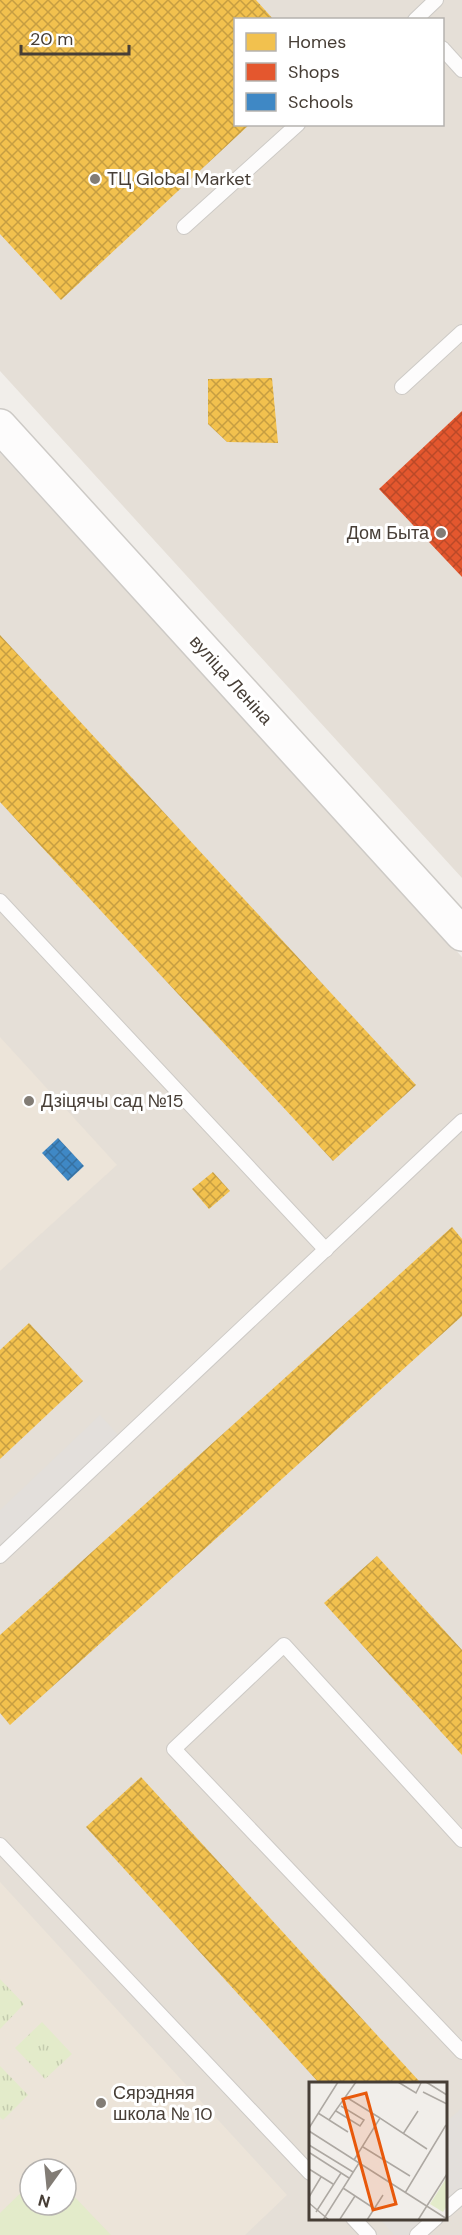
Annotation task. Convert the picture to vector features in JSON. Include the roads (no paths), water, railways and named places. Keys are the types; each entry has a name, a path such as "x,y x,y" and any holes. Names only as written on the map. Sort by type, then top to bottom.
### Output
{"street":[{"name":"вуліца Леніна","path":"0,426 462,934"}],"lane":[{"path":"417,18 436,0"},
{"path":"444,50 462,70"},
{"path":"184,227 296,126"},
{"path":"402,387 462,332"},
{"path":"0,901 326,1250"},
{"path":"0,1556 462,1121"},
{"path":"462,1840 284,1646 174,1749 462,2052"},
{"path":"0,1845 309,2172"},
{"path":"447,2209 462,2196"},
{"path":"355,2220 369,2235"},
{"path":"417,2235 434,2220"}],"place":[{"name":"ТЦ Global Market","path":"95,179"},
{"name":"Дом Быта","path":"441,533"},
{"name":"Дзіцячы сад №15","path":"29,1101"},
{"name":"Сярэдняя школа № 10","path":"101,2103"}]}
